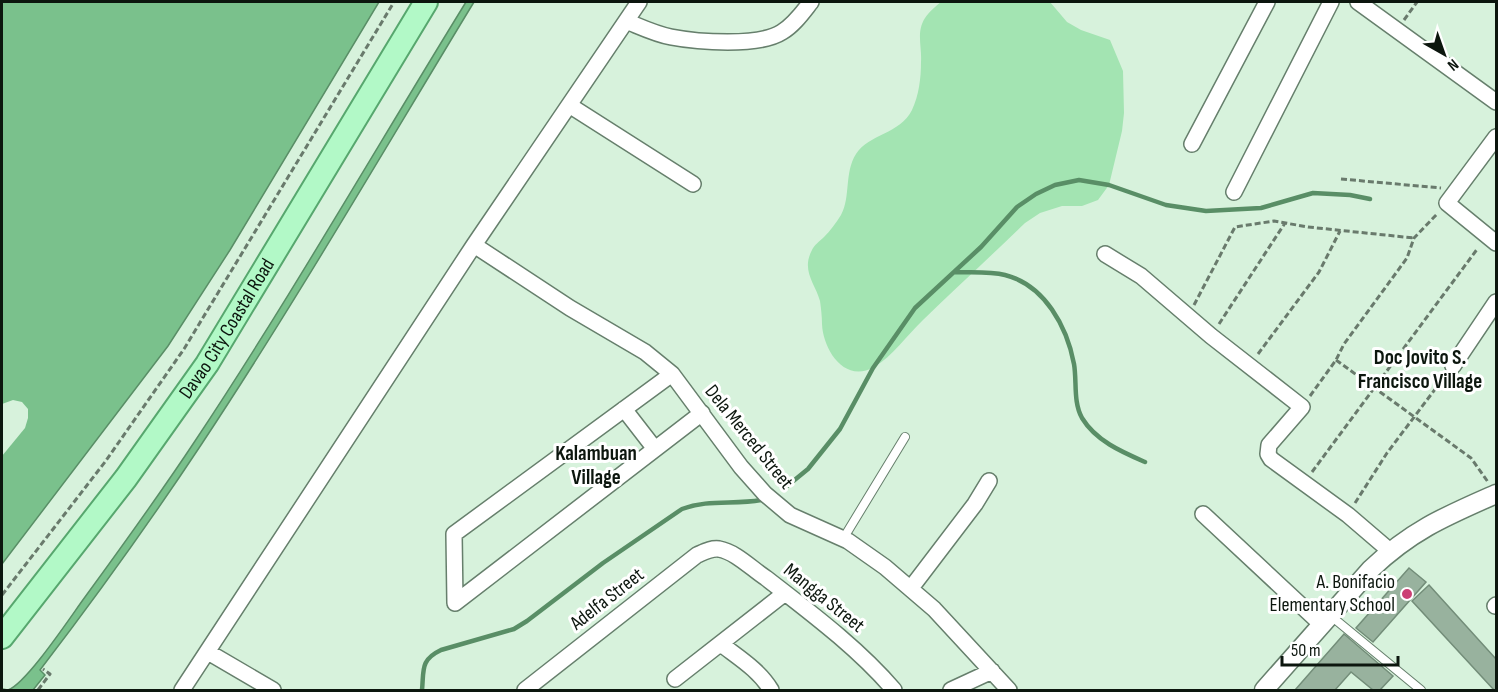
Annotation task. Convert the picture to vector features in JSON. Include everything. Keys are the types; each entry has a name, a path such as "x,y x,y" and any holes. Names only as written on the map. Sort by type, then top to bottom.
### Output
{"main road":[{"name":"Davao City Coastal Road","path":"2,637 126,478 201,372 426,2"}],"street":[{"path":"182,690 474,245 639,2"},
{"path":"626,21 677,38 750,41 782,33 811,2"},
{"path":"1192,144 1268,2"},
{"path":"1234,192 1331,2"},
{"path":"1358,2 1497,102"},
{"path":"569,105 693,184"},
{"path":"1492,239 1447,203 1497,137"},
{"name":"Dela Merced Street","path":"474,245 570,308 645,352 672,374 752,480 777,506 805,523 843,539 885,567 942,617 1009,690"},
{"path":"1105,254 1142,276 1211,336 1302,407 1267,449 1271,459 1348,515 1390,551"},
{"path":"1453,366 1497,302"},
{"path":"672,374 454,534 455,603 702,413"},
{"path":"624,409 656,449"},
{"path":"911,588 975,504 989,481"},
{"path":"1264,690 1371,569 1390,551 1431,523 1493,489"},
{"path":"1203,514 1326,620"},
{"name":"Mangga Street","path":"719,549 742,561 785,593 859,653 894,690"},
{"name":"Adelfa Street","path":"525,690 697,555 719,549"},
{"path":"675,679 785,593"},
{"path":"721,644 756,671 771,690"},
{"path":"208,652 273,690"},
{"path":"951,690 992,671"}],"lane":[{"path":"843,539 905,437"},
{"path":"1326,620 1421,690"}],"path":[{"path":"2,595 105,462 184,350 394,2"},
{"path":"1397,30 1417,2"},
{"path":"1341,179 1457,189"},
{"path":"1302,407 1336,360 1344,344 1407,258 1414,238 1447,203"},
{"path":"1188,315 1235,227 1274,221 1340,231 1414,238"},
{"path":"1211,336 1285,223"},
{"path":"1250,366 1319,272 1340,231"},
{"path":"1304,483 1374,389 1492,239"},
{"path":"1336,360 1471,458 1493,489"},
{"path":"1348,515 1378,466 1453,366"},
{"path":"38,690 50,674 43,669"}],"shaded area":[{"path":"2,2 379,2 230,250 168,346 2,564"},
{"path":"466,2 474,2 306,280 182,474 40,670 45,675 33,690 8,690 26,675 48,648 182,461 299,278"},
{"path":"941,2 1050,2 1067,22 1081,30 1110,40 1123,71 1122,131 1109,185 1098,200 1082,206 1062,206 1040,213 1025,223 887,357 874,367 863,371 853,371 837,361 826,344 820,301 808,271 809,257 814,246 841,215 846,201 850,169 856,154 869,142 900,124 912,110 920,80 922,23"}],"pier":[{"path":"13,400 22,402 28,409 28,418 25,428 2,456 2,404"}],"building":[{"path":"1409,568 1426,582 1373,642 1356,628"},
{"path":"1429,585 1496,659 1496,690 1412,601"},
{"path":"1344,634 1393,676 1380,690 1373,690 1351,672 1335,690 1295,690"}],"waterway":[{"path":"786,487 808,469 840,429 873,368 915,308 981,247 1017,207 1036,194 1055,185 1079,180 1109,185 1166,205 1206,211 1261,208 1313,193 1350,195 1370,199"},
{"path":"954,272 1005,275 1019,280 1043,298 1060,322 1071,350 1077,405 1082,418 1102,439 1145,462"},
{"path":"422,690 424,666 434,654 514,629 603,563 682,509 702,504 761,500"}],"place":[{"name":"A. Bonifacio Elementary School","path":"1407,594"}],"district":[{"name":"Doc Jovito S. Francisco Village","path":"1420,369"},
{"name":"Kalambuan Village","path":"596,465"}]}
